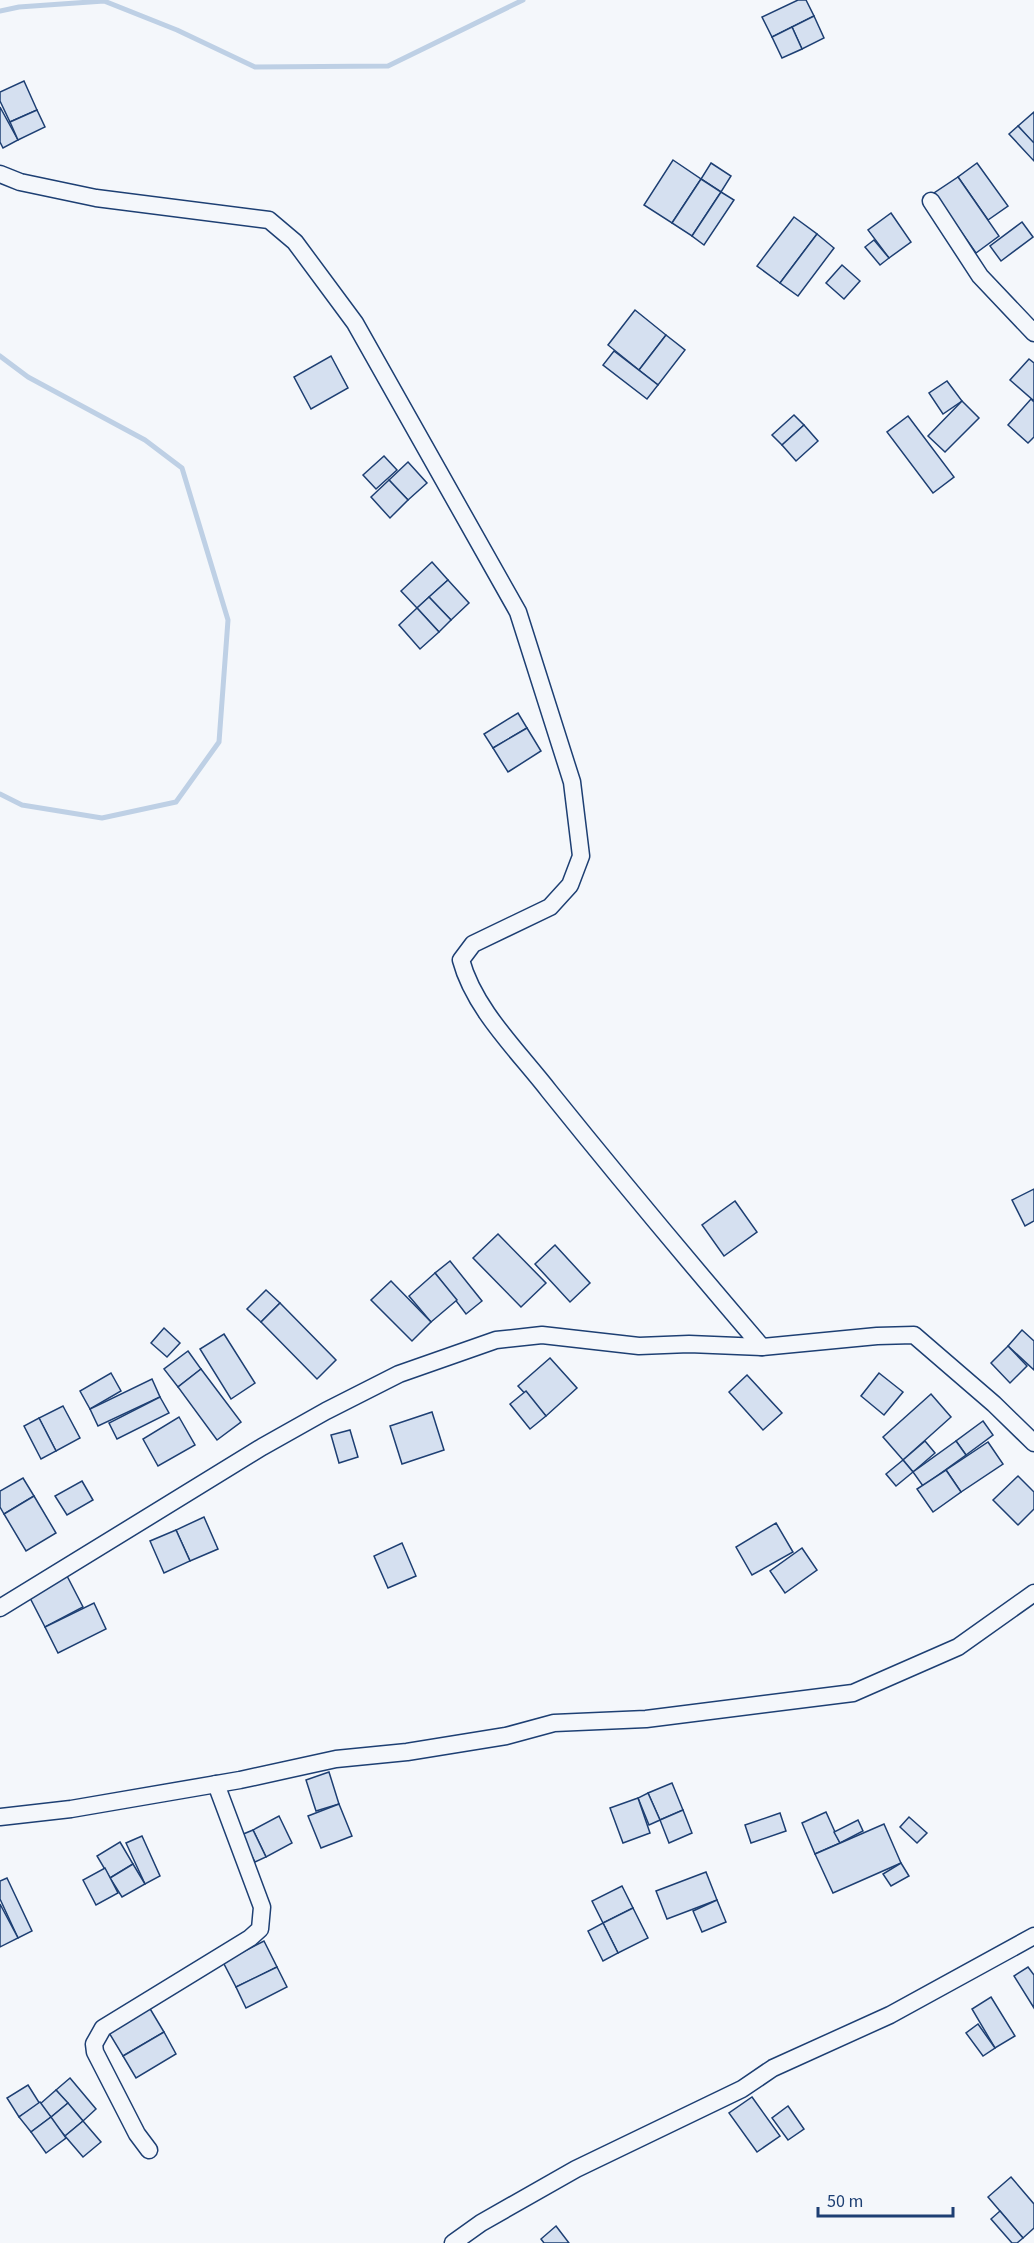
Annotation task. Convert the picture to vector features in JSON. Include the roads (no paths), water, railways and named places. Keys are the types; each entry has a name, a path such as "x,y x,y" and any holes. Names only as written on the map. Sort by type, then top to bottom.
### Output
{"street":[{"path":"0,174 20,182 96,198 269,220 295,242 354,323 518,612 572,782 581,856 570,885 550,907 473,944 460,960 466,978 493,1021 641,1206 762,1347"},
{"path":"931,201 980,276 1034,333"},
{"path":"0,1608 262,1447 326,1411 399,1374 496,1340 542,1335 639,1346 689,1344 762,1347 878,1336 914,1335 994,1404 1034,1443"},
{"path":"0,1817 70,1809 216,1784 336,1759 407,1752 506,1736 554,1723 646,1719 854,1693 958,1647 1034,1593"},
{"path":"149,2150 137,2134 95,2052 94,2044 103,2028 250,1938 260,1929 261,1908 216,1784"},
{"path":"453,2243 481,2223 576,2169 742,2090 773,2068 890,2015 1034,1936"},
{"path":"469,2243 481,2223"}],"waterway":[{"path":"0,11 19,7 104,1 177,30 255,67 388,66 523,0"},
{"path":"0,356 28,377 145,440 182,468 228,620 219,742 176,802 102,818 22,805 0,794"}]}
